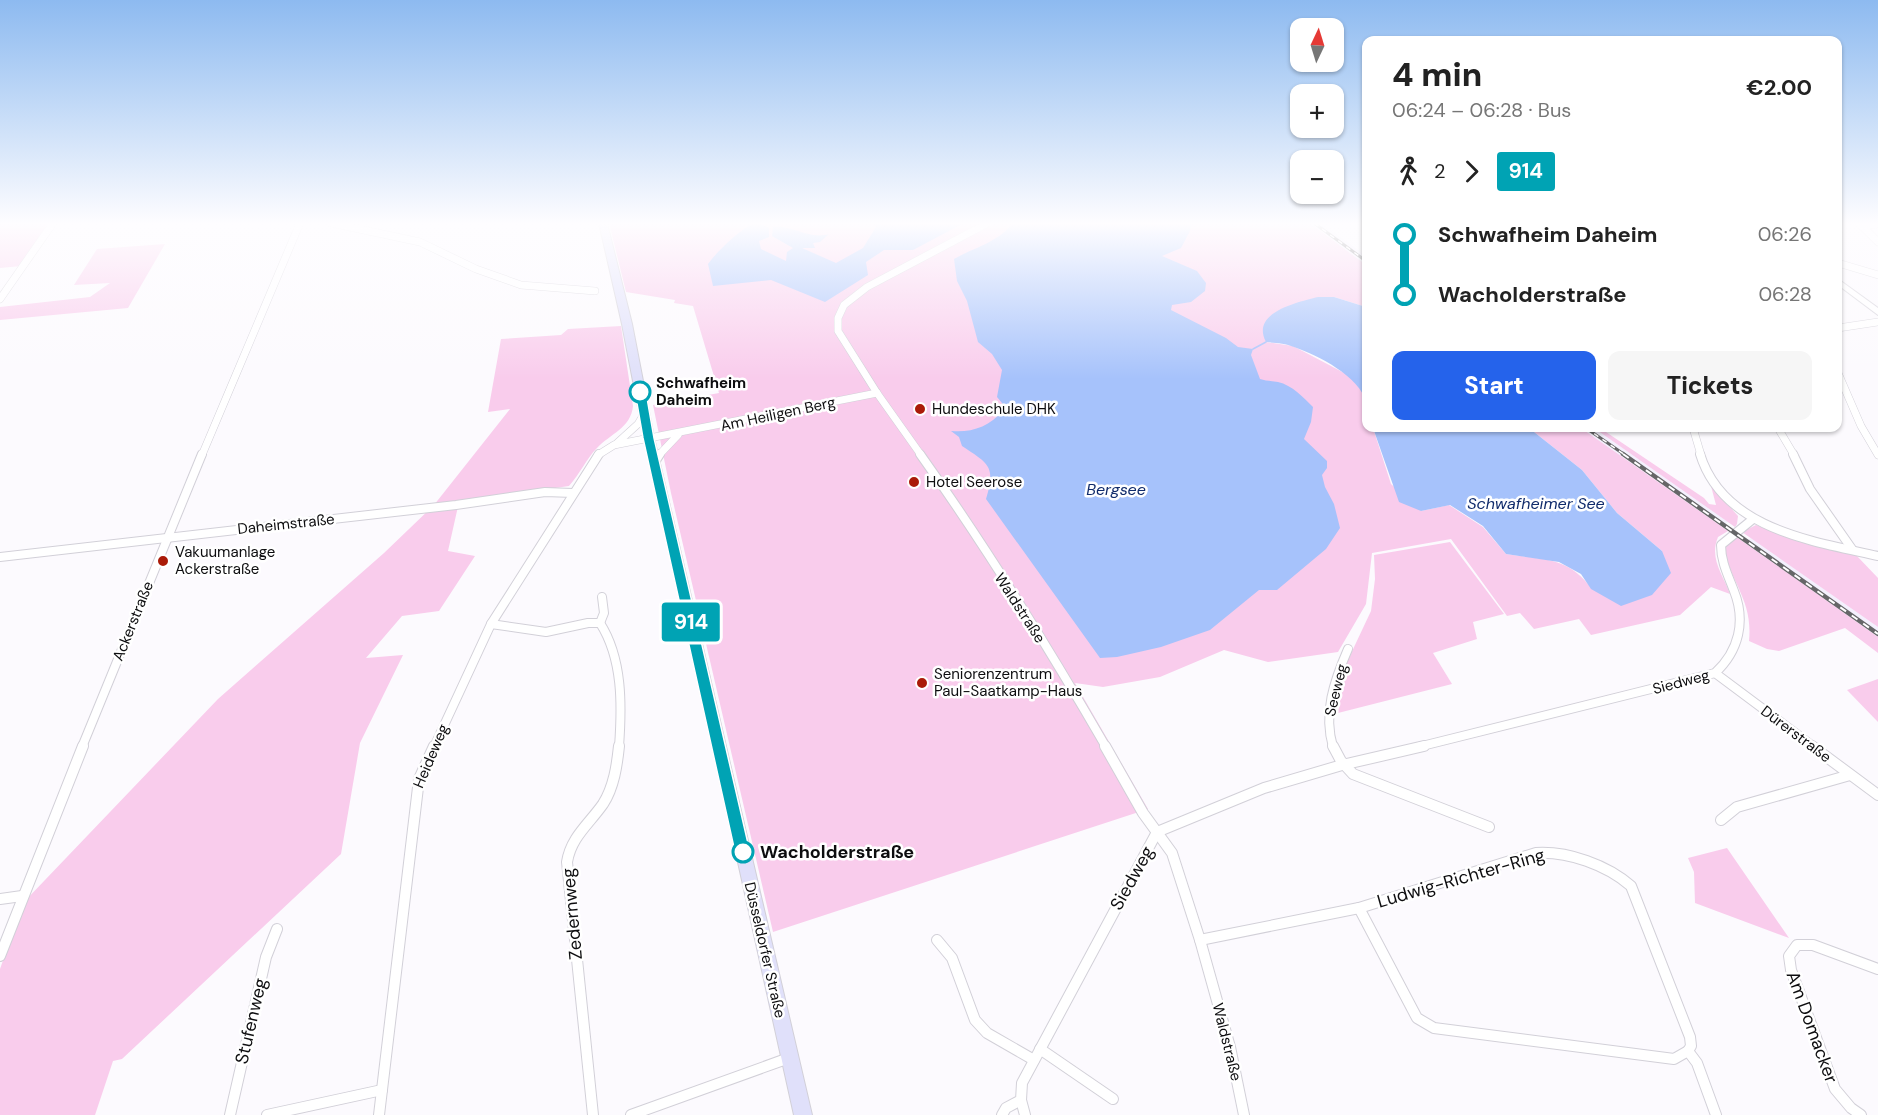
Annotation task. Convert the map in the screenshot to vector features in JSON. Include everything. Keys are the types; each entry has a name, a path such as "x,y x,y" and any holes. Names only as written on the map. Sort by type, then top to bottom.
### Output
{"main road":[{"name":"Düsseldorfer Straße","path":"614,275 803,1115"}],"street":[{"path":"0,299 17,275"},
{"name":"Ackerstraße","path":"0,956 167,537 278,275"},
{"path":"493,275 521,285 595,291"},
{"name":"Waldstraße","path":"888,275 844,305 838,318 838,331 877,393 952,499 1060,669 1143,813 1172,854 1200,940 1230,1047 1244,1115"},
{"path":"1842,284 1878,312"},
{"path":"1842,327 1878,322"},
{"path":"1842,382 1861,426 1878,455"},
{"name":"Am Heiligen Berg","path":"649,438 679,434 877,393"},
{"name":"Heideweg","path":"614,446 638,424 644,414"},
{"path":"1694,432 1710,477 1733,503 1753,519 1782,531 1878,556"},
{"path":"1780,432 1806,477 1810,489 1852,549"},
{"path":"655,462 661,452 679,434"},
{"name":"Heideweg","path":"379,1115 419,779 491,624 599,453 614,446 649,438"},
{"name":"Daheimstraße","path":"0,558 456,505 545,492 573,493"},
{"name":"Siedweg","path":"1021,1100 1022,1083 1036,1054 1157,832 1264,789 1342,765 1524,722 1715,673 1723,667 1737,645 1741,626 1737,598 1722,560 1721,545 1753,519"},
{"path":"491,624 546,632 600,623 604,613 602,597"},
{"name":"Zedernweg","path":"593,1115 567,862 573,839 610,792 617,766 621,726 620,702 613,649 607,630 600,623"},
{"name":"Seeweg","path":"1342,765 1328,734 1327,719 1334,684 1348,649"},
{"name":"Dürerstraße","path":"1715,673 1878,795"},
{"path":"1342,765 1353,774 1490,827"},
{"path":"1721,820 1737,807 1850,775"},
{"name":"Ludwig-Richter-Ring","path":"1200,940 1359,908 1544,851 1555,852 1620,876 1634,891 1690,1037 1691,1046 1682,1057 1674,1059 1434,1028 1417,1018 1359,908"},
{"path":"0,899 22,896"},
{"name":"Stufenweg","path":"230,1115 266,957 278,929"},
{"path":"937,940 952,958 975,1020 987,1033 1036,1054 1113,1099"},
{"name":"Am Domacker","path":"1861,1115 1845,1102 1835,1089 1788,960 1793,948 1802,944 1813,945 1878,969"},
{"name":"Ludwig-Richter-Ring","path":"1688,1051 1697,1063 1716,1115"},
{"path":"631,1115 789,1058"},
{"path":"267,1115 382,1090"},
{"path":"1002,1115 1006,1108 1021,1100 1026,1115"}],"shaded area":[{"path":"80,275 147,275 128,308 0,320 0,307 90,297 110,283 74,285"},
{"path":"622,275 1362,275 1362,306 1334,297 1318,297 1266,342 1293,346 1350,376 1362,391 1362,432 1374,432 1391,484 1421,511 1449,505 1483,527 1506,554 1554,561 1564,565 1574,570 1592,589 1662,551 1617,513 1582,470 1534,432 1587,432 1728,531 1718,537 1715,552 1718,566 1730,594 1711,587 1680,615 1591,635 1579,619 1534,629 1520,613 1507,616 1451,539 1372,553 1366,604 1338,652 1268,662 1224,650 1160,677 1103,687 1075,683 1148,809 773,932 671,493 653,405 719,393 693,306 674,303 675,300 626,292"},
{"path":"621,326 633,406 628,420 593,452 569,486 459,502 448,551 475,556 439,611 402,616 366,658 403,655 360,743 341,854 122,1059 113,1061 95,1115 0,1115 0,969 23,903 218,699 384,553 434,505 510,409 488,412 501,339 561,335 568,329"},
{"path":"1587,432 1600,432 1728,522 1721,526"},
{"path":"1600,432 1606,432 1704,498 1709,504 1716,505 1711,486 1738,516 1735,527"},
{"path":"1756,525 1784,536 1856,555 1878,578 1878,627 1742,532"},
{"path":"1735,536 1878,637 1878,653 1845,628 1779,651 1767,649 1749,641 1748,614 1724,548"},
{"path":"1751,538 1878,627 1878,637 1744,542"},
{"path":"1450,542 1504,614 1473,622 1477,639 1433,653 1452,684 1338,713 1347,662 1371,611 1375,579 1374,555"},
{"path":"1878,679 1878,722 1847,690"},
{"path":"1727,848 1789,938 1695,903 1694,872 1688,858"}],"water":[{"path":"711,275 868,275 825,302 771,280 713,286"},
{"name":"Bergsee","path":"956,275 1200,275 1206,283 1205,291 1191,302 1172,305 1171,310 1226,338 1238,347 1253,349 1251,355 1260,379 1288,386 1313,407 1311,422 1304,439 1327,461 1327,468 1322,475 1325,487 1334,504 1340,528 1326,549 1277,590 1259,590 1210,630 1161,647 1117,657 1100,658 986,499 990,479 988,467 979,457 962,446 959,437 951,431 979,428 992,421 1002,411 1002,403 997,397 1002,370 992,354 978,342 967,301"},
{"path":"1318,297 1334,297 1362,306 1362,393 1347,376 1326,361 1291,346 1266,342 1263,332 1270,316 1300,302"},
{"name":"Schwafheimer See","path":"1374,432 1534,432 1582,470 1617,513 1662,551 1671,573 1652,595 1621,606 1591,589 1581,574 1559,562 1506,554 1483,526 1450,505 1421,511 1399,502"}],"waterway":[{"path":"1253,349 1266,342"}],"railway":[{"path":"1592,432 1625,455"},
{"path":"1623,454 1878,634"}],"bus line":[{"name":"914","path":"640,392 743,852"}],"place":[{"name":"Schwafheim Daheim","path":"640,392"},
{"name":"Hundeschule DHK","path":"920,409"},
{"name":"Hotel Seerose","path":"914,482"},
{"name":"Vakuumanlage Ackerstraße","path":"163,561"},
{"name":"Seniorenzentrum Paul-Saatkamp-Haus","path":"922,683"},
{"name":"Wacholderstraße","path":"743,852"}]}
